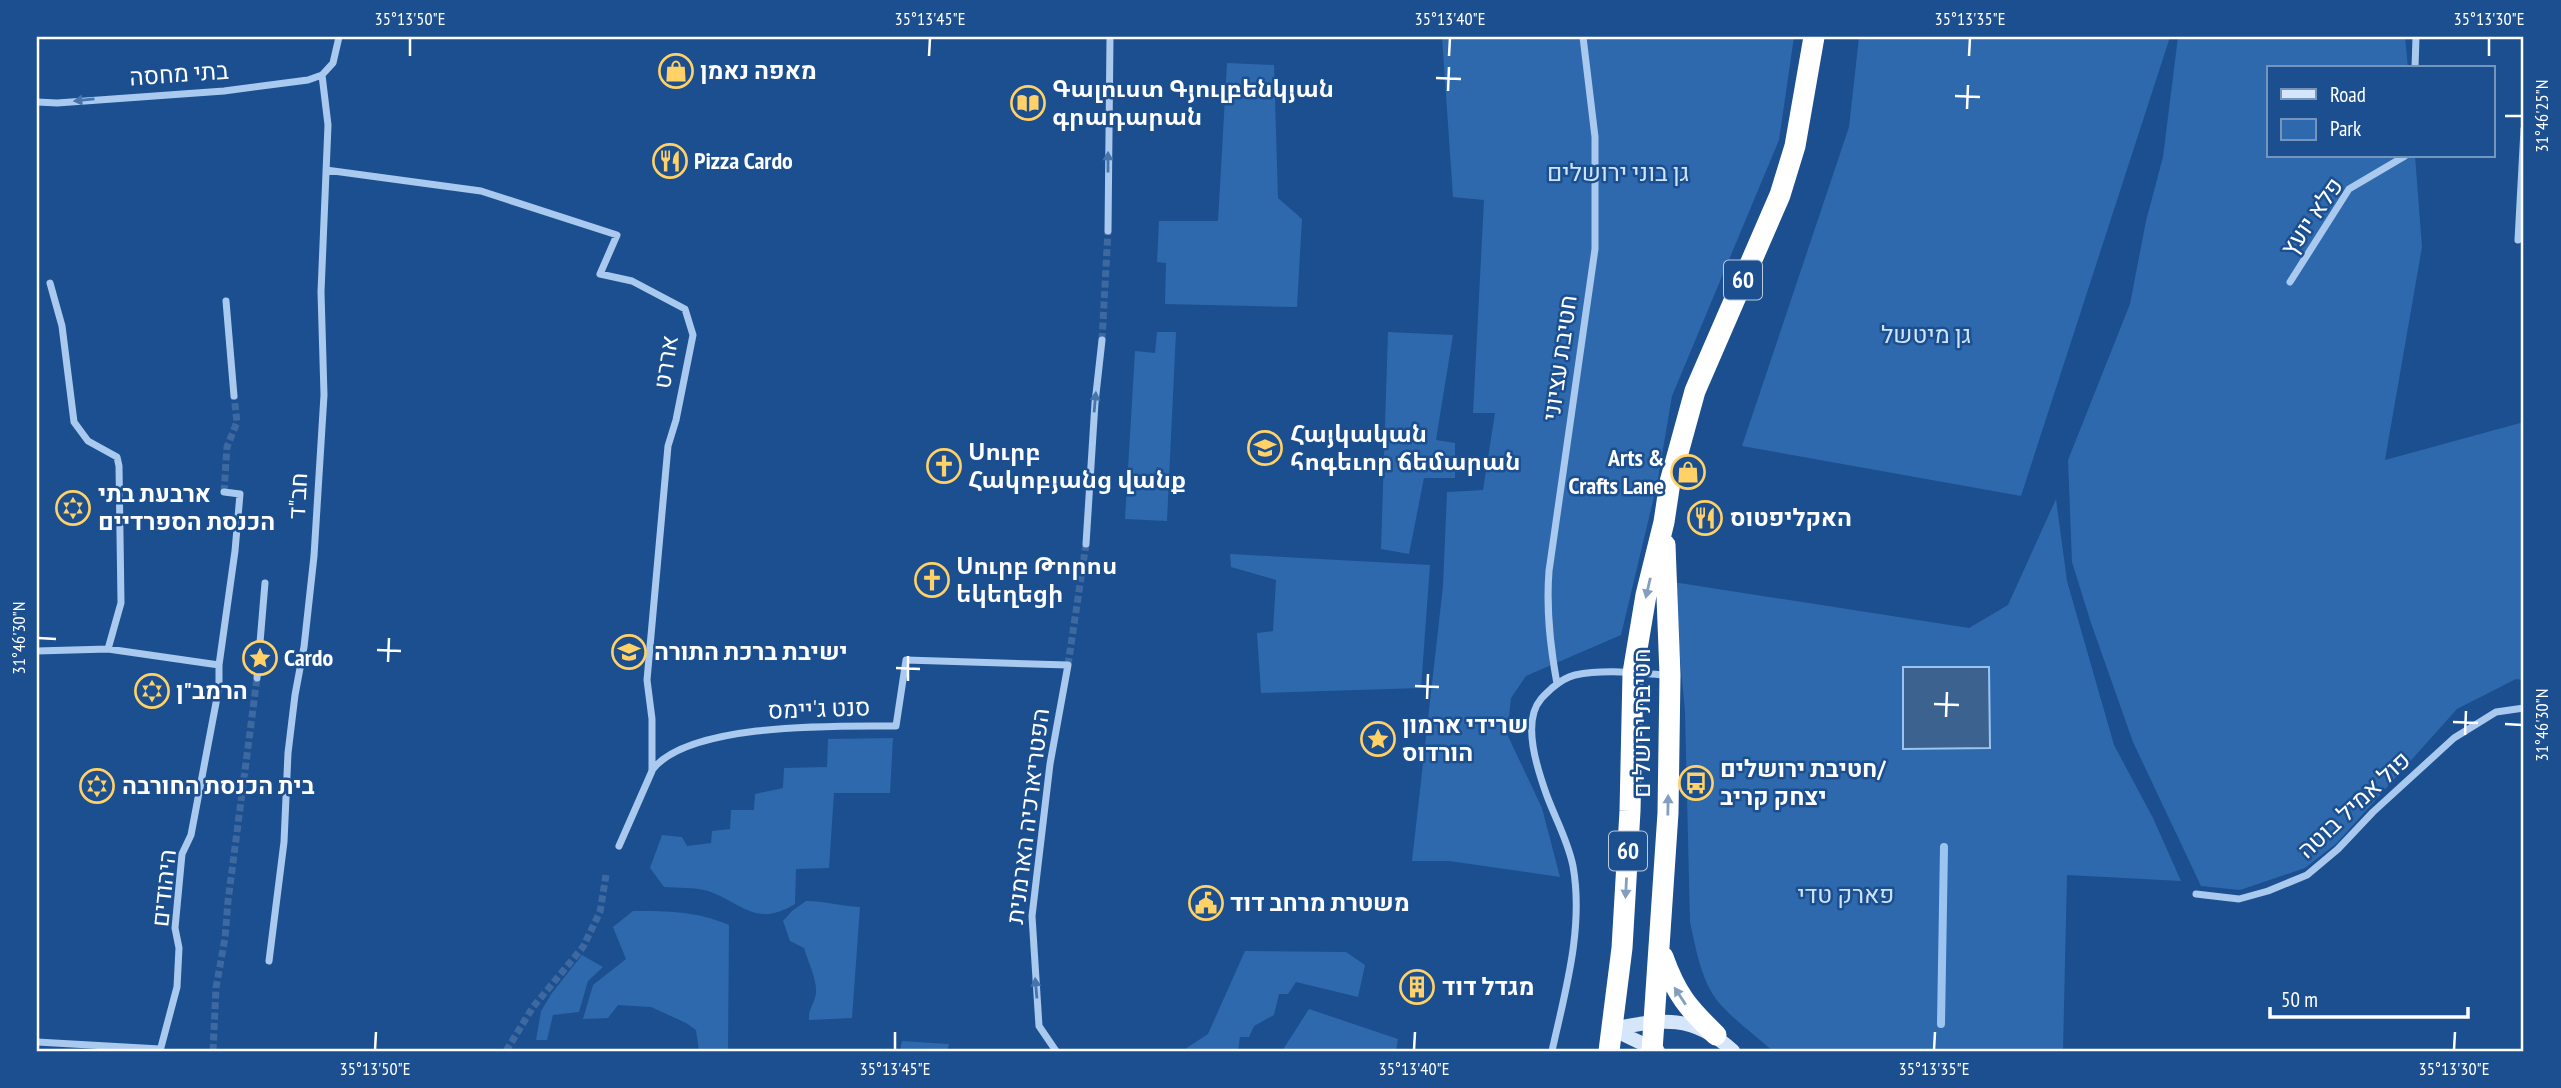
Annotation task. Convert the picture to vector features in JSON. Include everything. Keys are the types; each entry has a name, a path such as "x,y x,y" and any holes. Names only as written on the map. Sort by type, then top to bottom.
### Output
{"highway":[{"name":"חטיבת ירושלים","path":"1612,1029 1622,948 1633,673 1646,595 1664,522 1670,482 1695,391 1780,195 1795,146 1814,37"},
{"name":"חטיבת ירושלים","path":"1655,1051 1668,813 1670,675 1664,522"},
{"path":"1659,947 1672,983 1688,1007 1716,1035"},
{"name":"60","path":"1609,1051 1612,1029"}],"street":[{"path":"322,75 333,63 339,37"},
{"path":"1108,231 1110,37"},
{"name":"חטיבת עציוני","path":"1557,684 1548,637 1546,607 1549,571 1595,249 1595,137 1583,37"},
{"path":"2415,66 2416,37"},
{"name":"בתי מחסה","path":"37,102 57,103 224,91 307,80 322,75"},
{"name":"חב\"ד","path":"269,961 284,842 288,753 314,556 324,395 321,292 328,125 322,75"},
{"path":"2518,240 2524,129"},
{"name":"פלא יועץ","path":"2290,282 2349,190 2402,158"},
{"name":"אררט","path":"327,170 481,191 617,235 600,274 632,281 685,309 693,335 668,446 647,680 652,719 652,771 619,846"},
{"path":"50,283 62,326 74,422 88,441 117,457 119,466 121,603 108,649"},
{"path":"226,301 234,396"},
{"path":"1086,544 1102,340"},
{"name":"היהודים","path":"160,1050 177,987 179,948 175,928 182,854 191,835 219,687 219,665 235,551 240,494 223,492"},
{"path":"257,678 265,583"},
{"path":"37,651 108,649 219,665"},
{"name":"סנט ג'יימס","path":"652,771 660,760 690,746 756,731 896,726 906,660 1068,665"},
{"name":"הפטריארכיה הארמנית","path":"1056,1051 1040,1026 1032,916 1050,764 1068,665"},
{"path":"1552,1051 1575,940 1576,908 1573,868 1566,839 1533,753 1532,722 1539,700 1572,675 1597,672 1670,675"},
{"name":"פול אמיל בוטה","path":"2196,894 2239,899 2268,891 2307,875 2455,738 2496,712 2524,708"},
{"path":"1612,1029 1655,1021 1688,1025 1716,1035 1733,1051"},
{"path":"1612,1029 1655,1051"},
{"path":"37,1042 160,1050"}],"green space":[{"name":"גן בוני ירושלים","path":"1442,37 1794,37 1779,140 1672,396 1657,484 1621,635 1526,676 1511,698 1507,734 1542,808 1560,877 1449,861 1412,861 1443,586 1447,492 1483,490 1495,413 1473,413 1484,200 1453,197"},
{"name":"גן מיטשל","path":"1859,37 2170,37 2021,496 1742,446 1849,127"},
{"path":"2178,37 2405,37 2408,66 2267,66 2267,158 2415,158 2422,247 2385,460 2524,422 2524,680 2516,679 2457,709 2337,843 2305,868 2240,890 2201,886 2133,742 2072,562 2068,460 2130,304 2146,221 2163,157"},
{"path":"1227,63 1274,65 1278,198 1302,219 1297,307 1165,304 1166,263 1157,262 1159,221 1218,221"},
{"path":"1157,332 1176,332 1167,521 1125,519 1135,351 1155,353"},
{"path":"1388,332 1453,335 1436,440 1455,443 1455,478 1424,478 1409,554 1381,549"},
{"name":"פארק טדי","path":"2056,499 2067,581 2114,745 2153,818 2181,881 2067,875 2063,1051 1773,1051 1720,1004 1708,986 1690,922 1685,712 1673,582 1969,628 2008,605"},
{"path":"1230,554 1430,565 1421,688 1261,693 1257,633 1273,631 1276,580 1231,567"},
{"path":"893,738 890,793 834,793 829,868 796,869 795,904 781,911 759,914 708,891 664,887 650,868 662,835 682,837 687,846 711,843 712,831 730,829 731,810 754,810 755,794 783,788 784,768 827,767 828,739"},
{"path":"806,901 860,907 852,1018 809,1020 816,993 814,976 804,948 790,941 783,921"},
{"path":"633,911 694,914 729,925 728,1051 699,1051 696,1030 651,1007 618,1005 608,1018 583,1019 593,985 626,959 613,927"},
{"path":"1245,951 1346,952 1365,965 1358,997 1296,982 1288,994 1279,994 1274,1015 1254,1026 1249,1037 1240,1037 1238,1051 1182,1051 1208,1034"},
{"path":"582,955 603,967 588,981 579,1012 553,1015 547,1040 536,1040 541,1011"},
{"path":"1309,1009 1398,1039 1396,1051 1282,1051"},
{"path":"902,1041 949,1044 947,1051 900,1051"}],"shaded area":[{"path":"1903,667 1989,667 1990,748 1903,749"}],"waterway":[{"path":"1941,1024 1944,847"}],"tunnel":[{"path":"1102,340 1108,231"},
{"path":"224,492 227,447 237,422 234,396"},
{"path":"1068,665 1086,544"},
{"path":"213,1051 216,988 225,938 257,678"},
{"path":"506,1051 533,1007 583,947 600,912 606,875"}],"place":[{"name":"מאפה נאמן","path":"676,71"},
{"name":"Գալուստ Գյուլբենկյան գրադարան","path":"1028,103"},
{"name":"Pizza Cardo","path":"670,161"},
{"name":"Հայկական հոգեւոր ճեմարան","path":"1265,448"},
{"name":"Սուրբ Հակոբյանց վանք","path":"944,466"},
{"name":"Arts & Crafts Lane","path":"1688,472"},
{"name":"ארבעת בתי הכנסת הספרדיים","path":"73,508"},
{"name":"האקליפטוס","path":"1705,518"},
{"name":"Սուրբ Թորոս եկեղեցի","path":"932,580"},
{"name":"ישיבת ברכת התורה","path":"629,652"},
{"name":"Cardo","path":"260,658"},
{"name":"הרמב\"ן","path":"152,691"},
{"name":"שרידי ארמון הורדוס","path":"1378,739"},
{"name":"חטיבת ירושלים/ יצחק קריב","path":"1696,783"},
{"name":"בית הכנסת החורבה","path":"97,786"},
{"name":"משטרת מרחב דוד","path":"1206,903"},
{"name":"מגדל דוד","path":"1417,987"}]}
